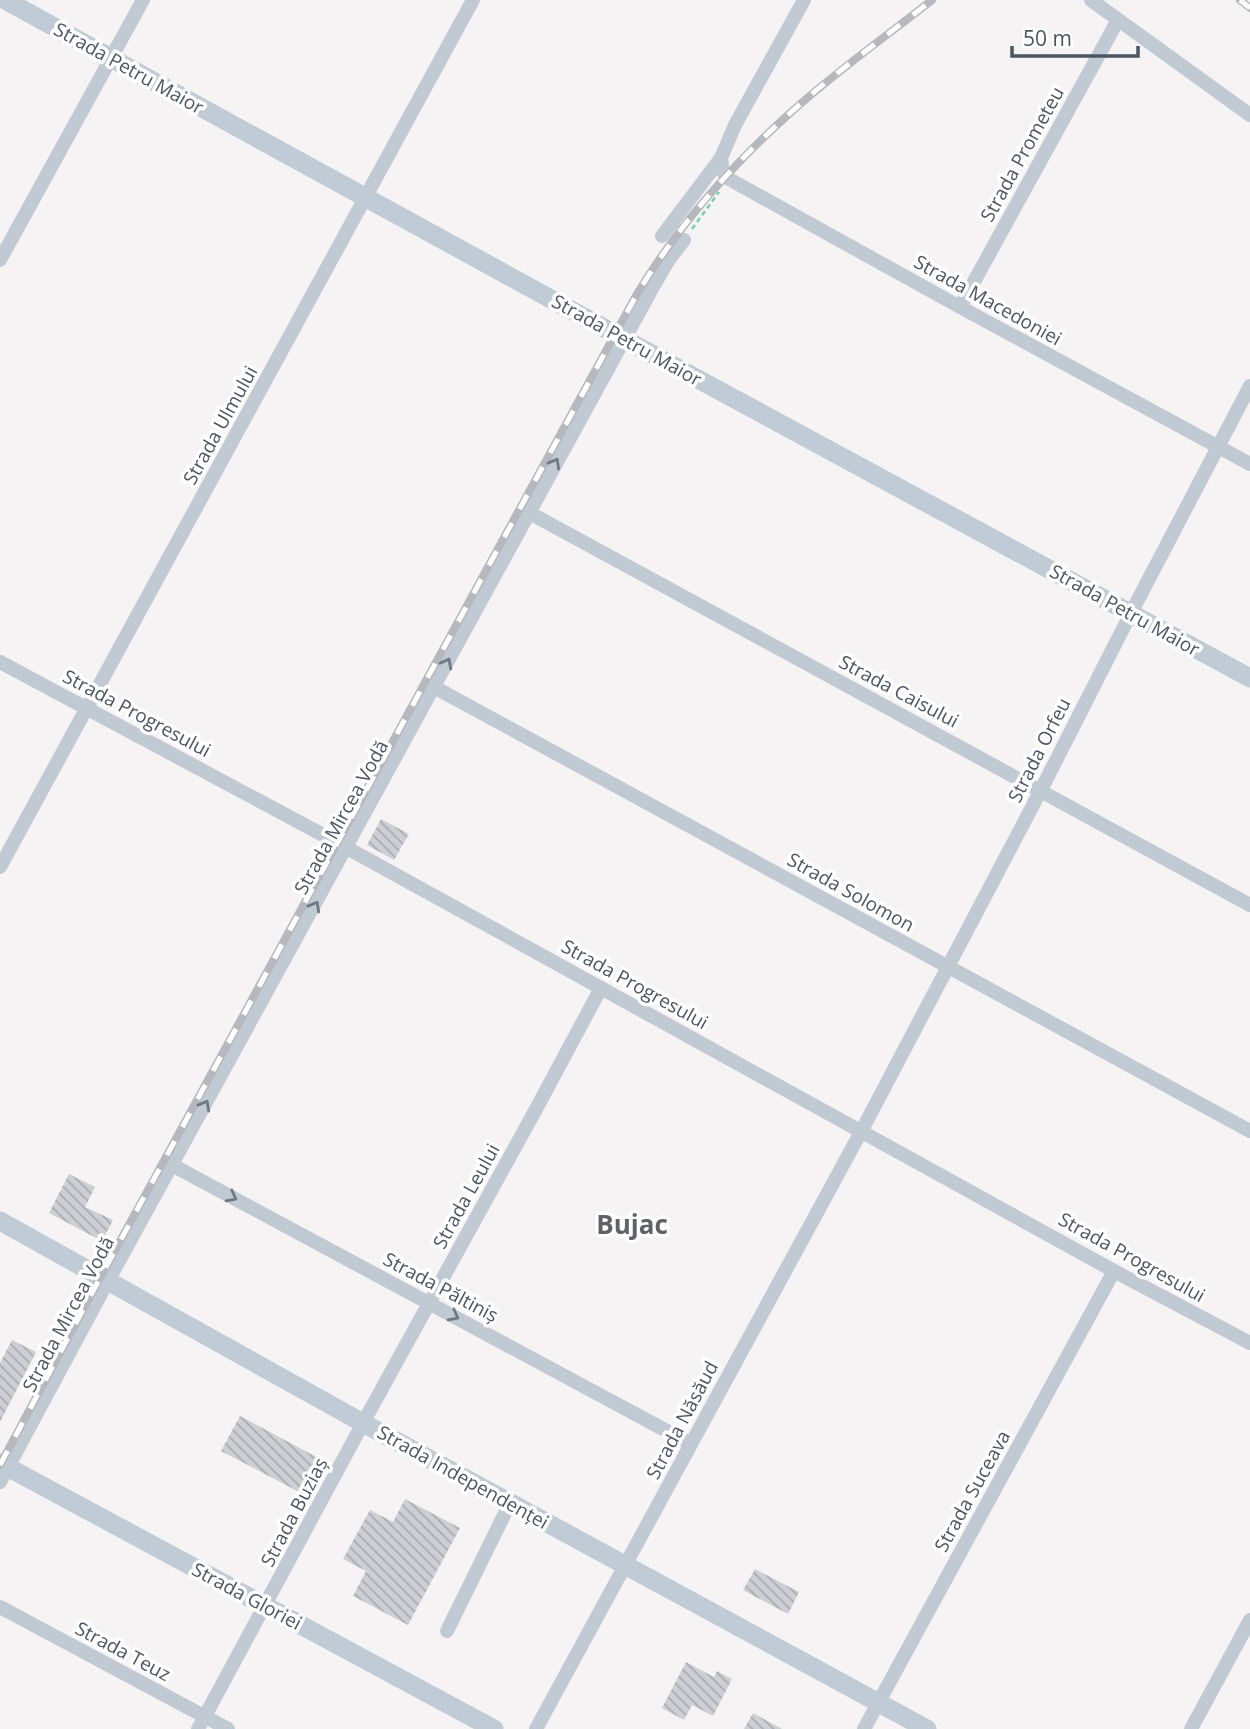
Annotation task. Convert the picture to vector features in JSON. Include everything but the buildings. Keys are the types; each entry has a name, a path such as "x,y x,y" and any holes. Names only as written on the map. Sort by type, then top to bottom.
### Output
{"street":[{"name":"Strada Petru Maior","path":"5,0 1250,678"},
{"path":"0,260 143,0"},
{"name":"Strada Ulmului","path":"0,867 473,0"},
{"path":"662,236 721,158 735,125 804,0"},
{"path":"1091,0 1250,115"},
{"name":"Strada Prometeu","path":"960,307 1118,20"},
{"path":"721,158 723,172 729,179"},
{"name":"Strada Macedoniei","path":"729,179 1250,464"},
{"name":"Strada Mircea Vodă","path":"3,1471 528,512 663,270 684,240"},
{"name":"Strada Orfeu","path":"862,1130 1250,386"},
{"name":"Strada Caisului","path":"528,512 1250,905"},
{"name":"Strada Progresului","path":"0,662 346,848 1250,1343"},
{"name":"Strada Solomon","path":"434,687 1250,1131"},
{"name":"Strada Leului","path":"363,1423 601,988"},
{"name":"Strada Năsăud","path":"536,1729 862,1130"},
{"name":"Strada Păltiniș","path":"172,1165 691,1444"},
{"name":"Strada Independenței","path":"0,1221 363,1423 928,1729"},
{"name":"Strada Suceava","path":"864,1729 1114,1270"},
{"name":"Strada Buziaș","path":"201,1723 363,1423"},
{"name":"Strada Gloriei","path":"3,1471 265,1605 494,1729"},
{"path":"447,1631 510,1503"},
{"name":"Strada Teuz","path":"0,1607 201,1723 228,1729"},
{"path":"1191,1729 1250,1620"}],"path":[{"path":"684,240 729,179"}],"railway":[{"path":"0,1465 637,294 706,198 767,134 824,84 932,0"},
{"path":"1240,0 1250,8"}],"district":[{"name":"Bujac","path":"632,1225"}]}
